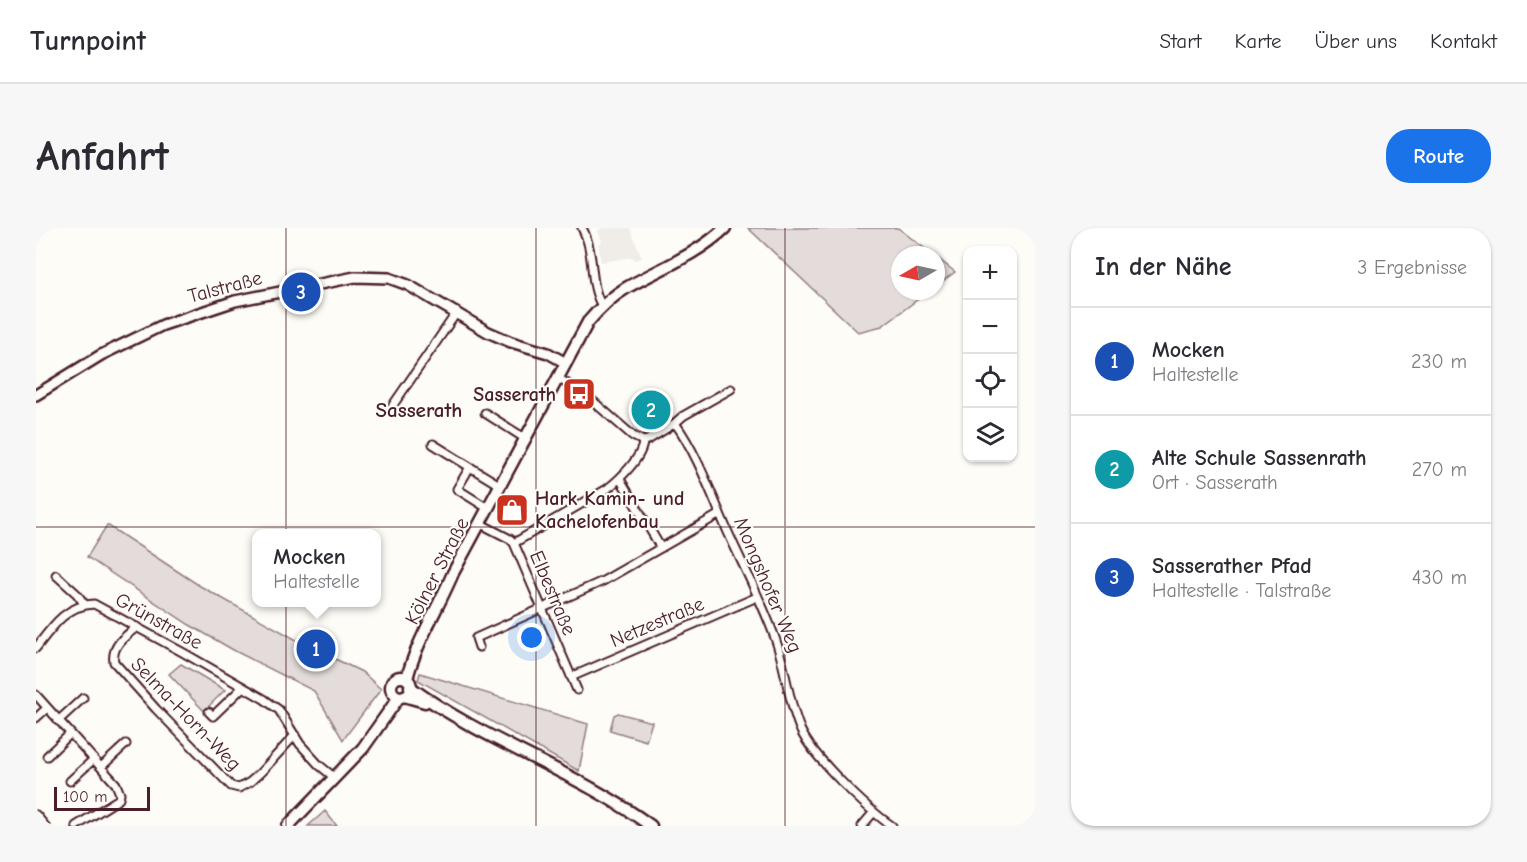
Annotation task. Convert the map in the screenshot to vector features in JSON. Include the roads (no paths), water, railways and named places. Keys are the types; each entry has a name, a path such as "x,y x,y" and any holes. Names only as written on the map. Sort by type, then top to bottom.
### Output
{"main road":[{"name":"Kölner Straße","path":"288,826 373,737 402,688 402,669 417,649 441,604 453,573 588,322 602,306 625,289 668,267 725,228"},
{"path":"402,688 575,780 651,826"}],"street":[{"path":"582,228 590,246 597,298 602,306"},
{"name":"Talstraße","path":"36,395 101,355 163,325 235,301 355,277 389,278 408,285 498,337 531,346 566,363"},
{"path":"393,405 457,312"},
{"path":"558,378 587,396 633,436 643,441 731,389"},
{"path":"485,413 526,439"},
{"name":"Mongshofer Weg","path":"675,423 693,456 776,639 802,731 812,748 873,813 892,826"},
{"path":"514,543 601,493 620,479 643,448 643,441"},
{"path":"433,444 501,486"},
{"name":"Kölner Straße","path":"470,467 457,489 489,509"},
{"path":"620,479 661,548"},
{"path":"479,647 476,638 603,581 720,514"},
{"name":"Elbestraße","path":"481,524 510,538 514,543 577,690"},
{"path":"57,575 85,604"},
{"name":"Netzestraße","path":"571,677 757,597"},
{"name":"Grünstraße","path":"36,648 59,619 69,611 85,604 94,604 243,687 279,710 300,744 319,765 335,778"},
{"name":"Selma-Horn-Weg","path":"137,627 116,646 113,654 114,662 231,786 239,788 250,782 295,735"},
{"path":"209,712 213,716 243,687"},
{"path":"36,695 119,789 119,799 76,826"},
{"path":"58,721 83,698"},
{"path":"36,718 47,708"},
{"path":"47,756 70,734"},
{"path":"101,767 126,744"},
{"path":"70,781 94,759"},
{"path":"861,826 873,813"},
{"path":"36,815 45,826"}],"place":[{"name":"Sasserather Pfad","path":"301,292"},
{"name":"Sasserath","path":"579,394"},
{"name":"Alte Schule Sassenrath","path":"651,410"},
{"name":"Hark Kamin- und Kachelofenbau","path":"512,510"},
{"name":"Mocken","path":"316,649"}],"district":[{"name":"Sasserath","path":"419,410"}]}
